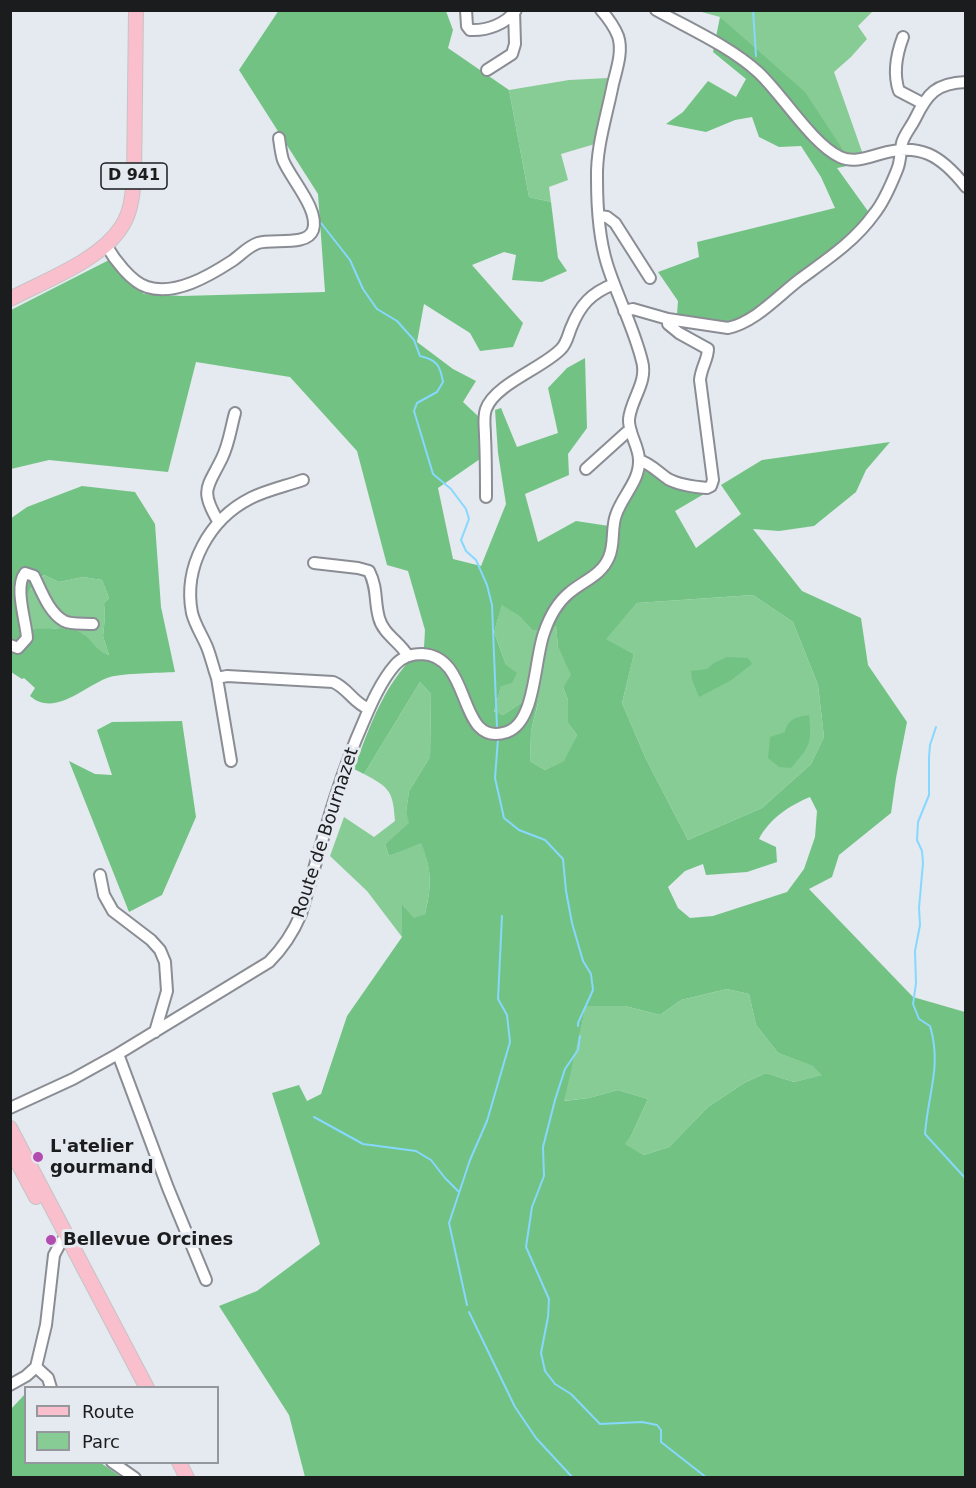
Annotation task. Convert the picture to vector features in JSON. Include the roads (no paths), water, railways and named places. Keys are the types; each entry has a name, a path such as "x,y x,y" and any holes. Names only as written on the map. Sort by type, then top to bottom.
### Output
{"main road":[{"name":"D 941","path":"10,298 78,264 106,245 123,224 132,199 134,181 136,10"},
{"path":"10,1128 137,1386"},
{"path":"10,1148 146,1386"},
{"path":"180,1464 187,1478"},
{"path":"188,1464 195,1478"}],"street":[{"path":"466,10 466,26 470,30 480,31 490,29 515,11"},
{"path":"314,563 369,571 375,583 379,618 384,629 404,648 408,656 422,654 442,660 458,680 472,720 490,732 508,731 517,726 525,715 531,698 538,649 558,604 568,593 601,570 611,555 614,519 619,506 636,479 639,460 631,431 630,417 644,370 605,256 600,216 597,179 599,151 620,54 618,35 601,10"},
{"path":"656,10 735,55 757,71 815,137 841,157 853,160 902,148 924,152 948,167 966,187"},
{"path":"487,70 512,54 516,45 515,11"},
{"path":"903,37 898,49 896,82 899,91 921,103"},
{"path":"624,311 633,309 668,319 728,328 736,327 753,316 843,248 860,231 875,214 888,190 898,168 902,143 921,103 929,94 943,85 966,82"},
{"path":"106,245 129,274 145,286 159,289 176,288 200,278 233,261 248,248 259,243 304,239 312,234 313,217 299,185 283,161 279,138"},
{"path":"600,216 607,217 615,223 650,278"},
{"path":"486,496 485,417 489,403 512,382 540,366 561,350 566,344 576,315 585,302 614,284"},
{"path":"639,460 677,482 699,487 711,486 713,480 700,370 708,356 708,349 679,333 668,324 668,319"},
{"path":"218,521 207,498 207,486 226,447 235,412"},
{"path":"586,469 627,432 631,431"},
{"path":"231,761 217,678 207,647 196,627 190,596 197,557 218,521 249,499 303,480"},
{"path":"10,645 18,648 27,638 21,601 21,578 25,573 33,576 51,607 62,620 70,623 93,624"},
{"name":"Route de Bournazet","path":"10,1108 73,1079 118,1054 269,962 281,950 292,934 301,914 345,769 369,709 393,667 408,656"},
{"path":"217,678 226,676 333,682 340,685 359,705 369,709"},
{"path":"100,875 104,895 113,911 151,940 160,950 165,962 167,991 154,1032"},
{"path":"118,1054 168,1188 206,1280"},
{"path":"10,1385 36,1367 46,1325 54,1255 64,1239"},
{"path":"36,1367 48,1378 50,1386"},
{"path":"115,1464 135,1478"}],"waterway":[{"path":"753,10 756,56"},
{"path":"321,223 350,260 363,289 377,309 397,321 414,340 420,356 430,359 441,371 443,382 437,392 417,403 414,411 433,474 451,489 466,509 469,519 461,540 466,551 476,560 487,585 492,605 497,727"},
{"path":"936,727 930,745 929,795 918,822 917,840 922,851 923,863 913,1004 919,1019 930,1026 935,1054 925,1134 966,1179"},
{"path":"498,739 495,778 504,818 519,830 545,840 563,859 572,923 583,961 591,974 593,990 578,1026"},
{"path":"467,1305 449,1223 470,1160 487,1121 510,1042 507,1015 498,999 502,916"},
{"path":"580,1036 578,1050 565,1069 555,1100 543,1147 544,1176 532,1207 526,1247 549,1299 541,1353 545,1371 555,1384 571,1394 600,1424 642,1422 657,1425 661,1430 661,1442 707,1478"},
{"path":"314,1117 363,1144 416,1151 431,1160 458,1191"},
{"path":"469,1312 515,1407 536,1438 573,1478"}],"place":[{"name":"L'atelier gourmand","path":"38,1157"},
{"name":"Bellevue Orcines","path":"51,1240"}]}
